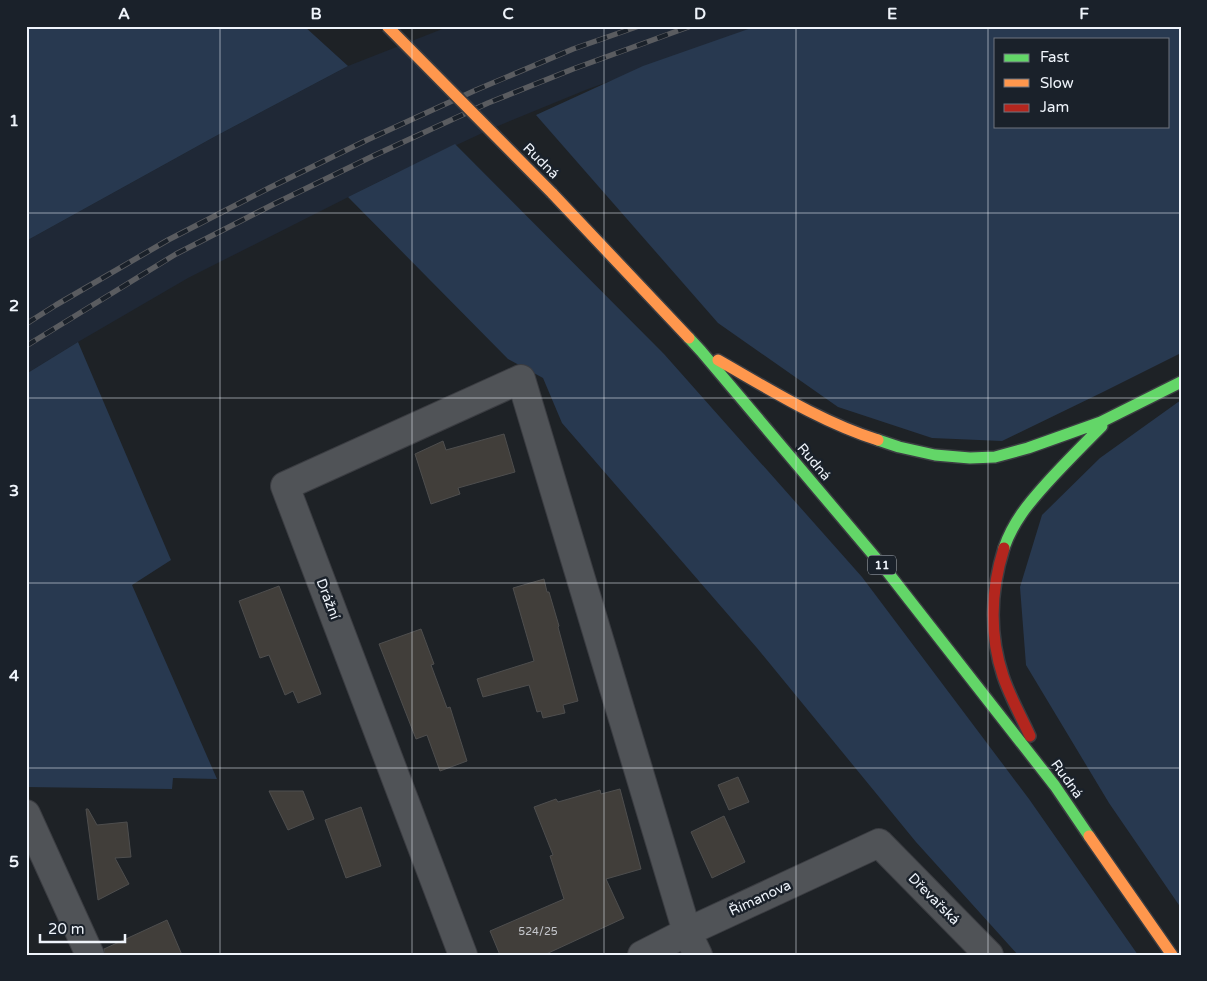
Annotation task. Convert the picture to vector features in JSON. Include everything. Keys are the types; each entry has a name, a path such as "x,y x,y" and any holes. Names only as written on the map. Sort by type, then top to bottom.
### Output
{"main road":[{"name":"Rudná","path":"387,26 552,193 701,350 886,570 1055,786 1172,955"},
{"path":"701,350 802,408 871,439 896,447 936,455 976,458 996,456 1043,443 1111,418 1181,382"},
{"path":"1055,786 1003,676 993,622 994,588 1004,546 1012,527 1035,495 1062,465 1111,418"}],"street":[{"name":"Drážní","path":"463,955 285,486 521,379 692,944"},
{"path":"26,814 90,955"},
{"name":"Římanova","path":"642,955 692,944 879,843"},
{"name":"Dřevařská","path":"879,843 989,955"}],"shaded area":[{"path":"26,26 304,26 348,66 214,137 26,241"},
{"path":"450,26 764,26 588,89 493,128 386,178 188,278 26,374 26,241 214,137 348,66"},
{"path":"757,26 1181,26 1181,353 1002,441 932,438 838,407 718,323 536,115 643,66"},
{"path":"455,144 664,354 862,577 1029,799 1138,955 1018,955 916,842 757,648 562,423 543,378 508,359 348,197"},
{"path":"78,342 171,560 132,585 217,779 173,778 172,789 26,787 26,374"},
{"path":"1181,400 1181,908 1109,803 1026,665 1020,587 1042,515 1100,458"}],"building":[{"path":"504,434 515,472 458,488 460,494 431,504 415,454 443,441 446,450"},
{"path":"544,579 559,626 578,701 563,705 565,713 543,718 541,711 537,712 529,685 483,697 477,679 534,661 513,588"},
{"path":"279,586 321,694 298,703 293,691 285,695 269,655 260,658 239,601"},
{"path":"421,629 434,664 431,665 447,708 450,707 467,761 440,771 427,735 416,739 379,644"},
{"path":"738,777 749,802 729,810 718,785"},
{"path":"620,789 641,869 606,879 624,918 544,955 500,955 490,931 564,899 550,856 553,855 534,807 556,799 558,802 600,790 601,794"},
{"path":"269,791 303,791 314,819 288,830"},
{"path":"361,807 381,866 346,878 325,820"},
{"path":"86,809 88,809 97,825 127,822 131,857 115,858 129,884 98,900"},
{"path":"724,816 745,862 712,878 691,832"},
{"path":"167,920 182,955 105,955 104,949"}],"railway":[{"path":"26,324 168,240 367,140 476,90 573,49 639,26"},
{"path":"26,346 176,254 373,156 488,103 573,69 691,26"}],"traffic: fast":[{"path":"689,338 886,570 1055,786 1089,836"},
{"path":"878,440 935,455 970,458 995,457 1028,448 1101,422 1181,382"},
{"path":"1004,548 1016,522 1033,499 1102,426"}],"traffic: slow":[{"path":"387,26 552,193"},
{"path":"552,193 689,338"},
{"path":"718,360 816,414 857,433 878,440"},
{"path":"1089,836 1172,955"}],"traffic: jam":[{"path":"1004,548 994,595 995,644 1006,684 1030,736"}]}
